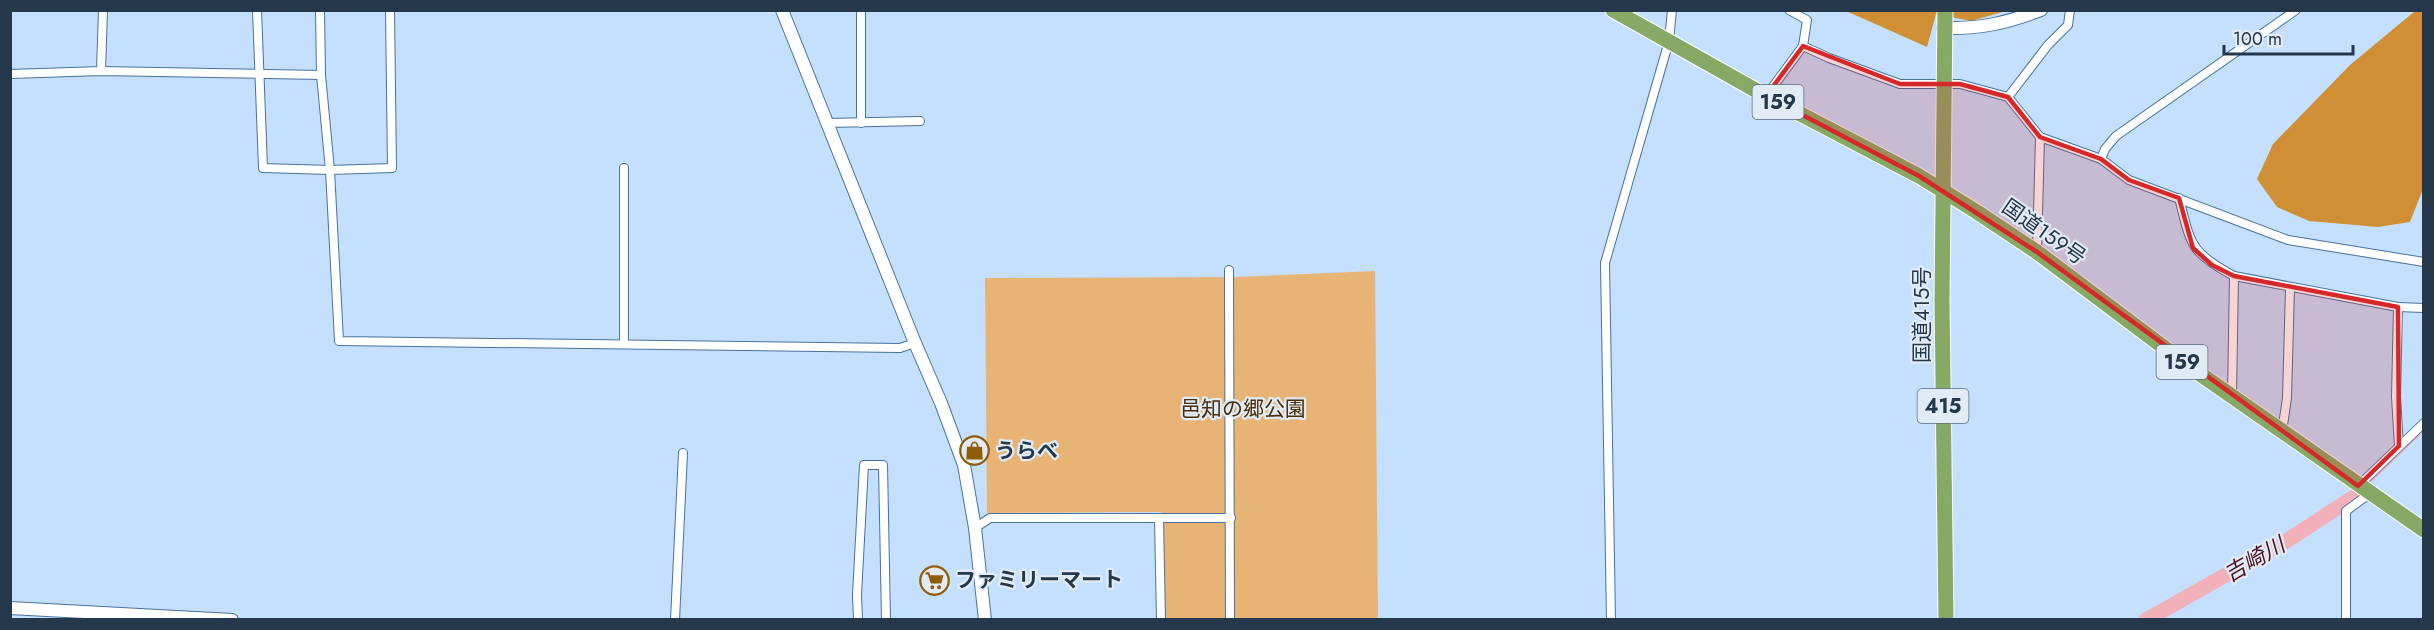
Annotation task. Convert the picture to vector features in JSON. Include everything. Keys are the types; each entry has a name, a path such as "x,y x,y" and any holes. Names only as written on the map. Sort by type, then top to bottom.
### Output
{"highway":[{"name":"国道159号","path":"1613,10 1766,96 1919,176 1977,212 2037,252 2282,432 2424,530"},
{"name":"国道415号","path":"1945,10 1941,301 1946,620"}],"street":[{"path":"101,71 103,10"},
{"path":"257,10 263,168 330,170 392,168 390,10"},
{"path":"320,10 321,75 330,170 339,341 900,348 915,343"},
{"path":"782,10 964,465 975,528 985,620"},
{"path":"861,10 861,123"},
{"path":"1611,620 1605,263 1669,41 1672,10"},
{"path":"1766,96 1803,46 1807,20 1789,10"},
{"path":"1943,28 1971,29 2003,24 2041,10"},
{"path":"2008,97 2048,45 2068,25 2070,10"},
{"path":"2101,159 2105,149 2116,136 2296,10"},
{"path":"1803,46 1828,58 1895,83 1960,84 2008,97 2040,137 2101,159 2129,180 2288,240 2424,262"},
{"path":"10,74 101,71 321,75"},
{"path":"827,123 920,121"},
{"path":"2037,252 2040,137"},
{"path":"624,168 624,344"},
{"path":"2179,198 2193,248 2212,265 2234,276 2398,307 2424,308"},
{"path":"1229,270 1230,620"},
{"path":"2232,396 2234,276"},
{"path":"2282,432 2287,398 2290,288"},
{"path":"2398,307 2396,397 2399,446"},
{"path":"2346,620 2346,511 2399,446 2424,423"},
{"path":"675,620 683,453"},
{"path":"858,620 857,595 864,465 883,465 886,620"},
{"path":"975,528 990,518 1231,518"},
{"path":"1159,519 1161,620"},
{"path":"10,608 232,620"}],"highlighted area":[{"path":"1803,46 1900,84 1960,84 2008,97 2040,137 2101,159 2129,180 2179,198 2193,248 2212,265 2234,276 2398,307 2399,446 2358,486 2037,252 1919,176 1766,96"}],"green space":[{"name":"邑知の郷公園","path":"1375,271 1378,619 1164,619 1161,512 987,513 985,278 1236,277"}],"shaded area":[{"path":"1846,11 2006,11 1971,21 1936,14 1927,47"},
{"path":"2415,11 2424,11 2423,189 2410,222 2378,227 2309,221 2277,207 2257,179 2273,144 2350,65"}],"waterway":[{"path":"2371,481 2424,430"},
{"name":"吉崎川","path":"2146,620 2288,540 2360,493"}],"place":[{"name":"うらべ","path":"974,451"},
{"name":"ファミリーマート","path":"934,580"}]}
